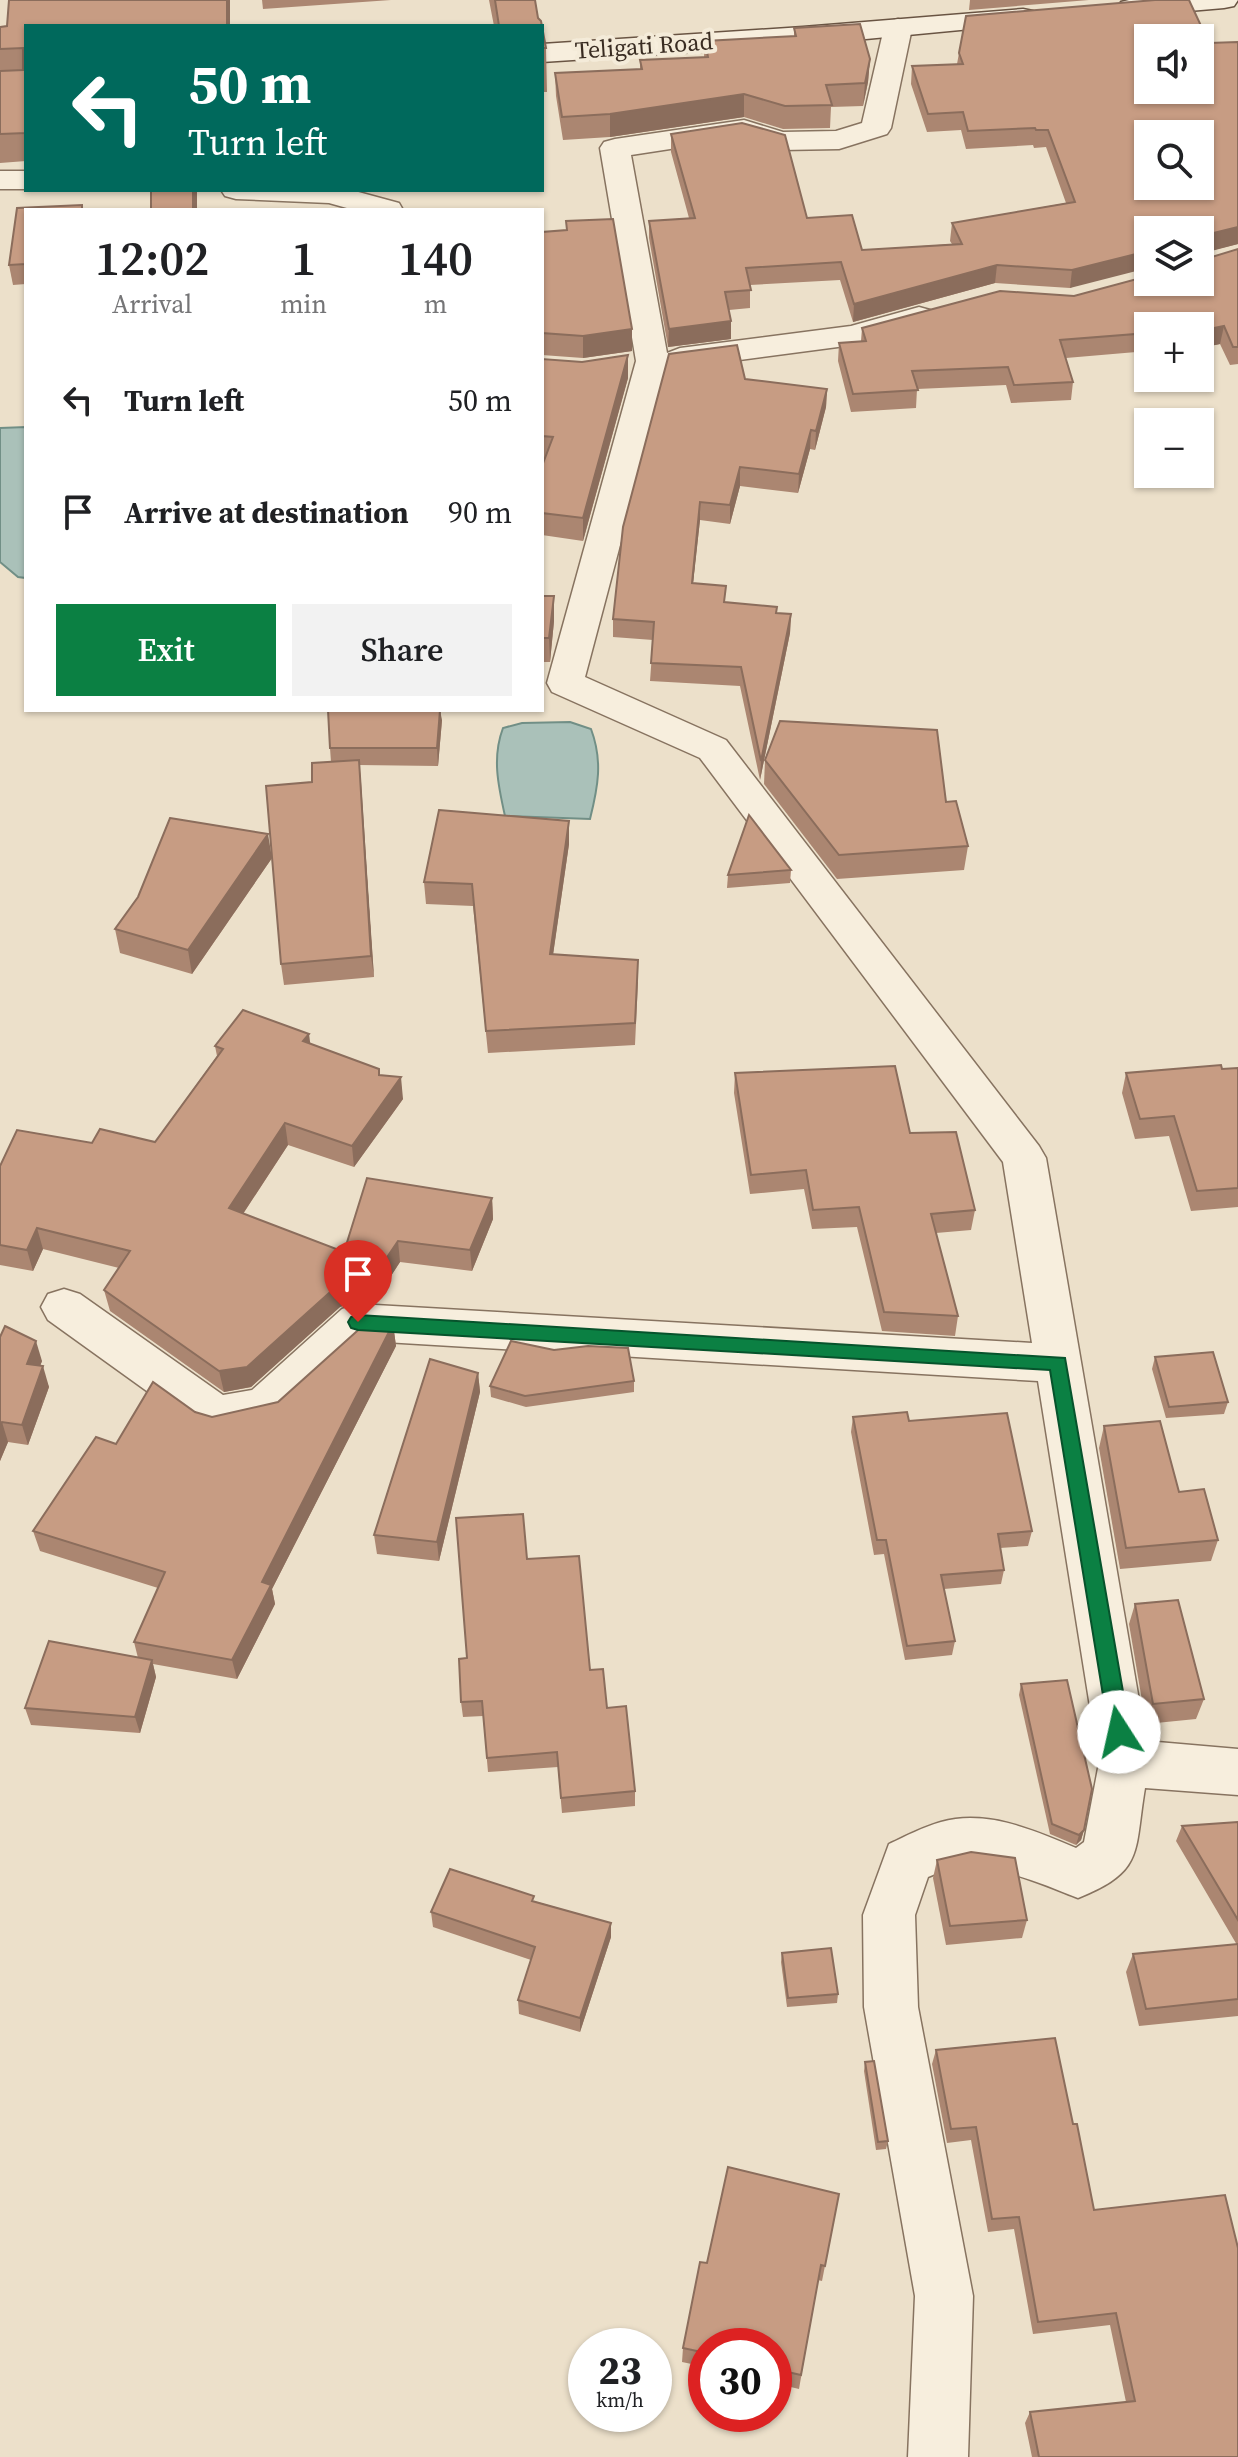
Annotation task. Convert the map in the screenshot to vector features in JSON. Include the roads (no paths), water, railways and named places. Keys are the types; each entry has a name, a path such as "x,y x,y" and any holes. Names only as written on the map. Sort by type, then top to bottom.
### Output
{"street":[{"path":"1100,11 1224,0"},
{"name":"Teligati Road","path":"544,53 1054,15"},
{"path":"898,28 876,128 839,140 781,141 744,129 615,148 638,363 565,683 713,749 1024,1158 1124,1763 1108,1855 1092,1867 1078,1873 1019,1849 981,1844 944,1845 907,1861 889,1915 891,2007 944,2296 938,2457"},
{"path":"0,180 24,180"},
{"path":"284,192 331,194 381,208"},
{"path":"638,363 853,335 954,308"},
{"path":"64,1307 217,1416 265,1406 358,1322 1058,1363"},
{"path":"1124,1763 1238,1772"}],"water":[{"path":"24,427 24,578 18,577 0,562 0,428"},
{"path":"570,722 591,729 595,741 598,774 590,819 505,816 497,760 503,728 522,723"}]}
